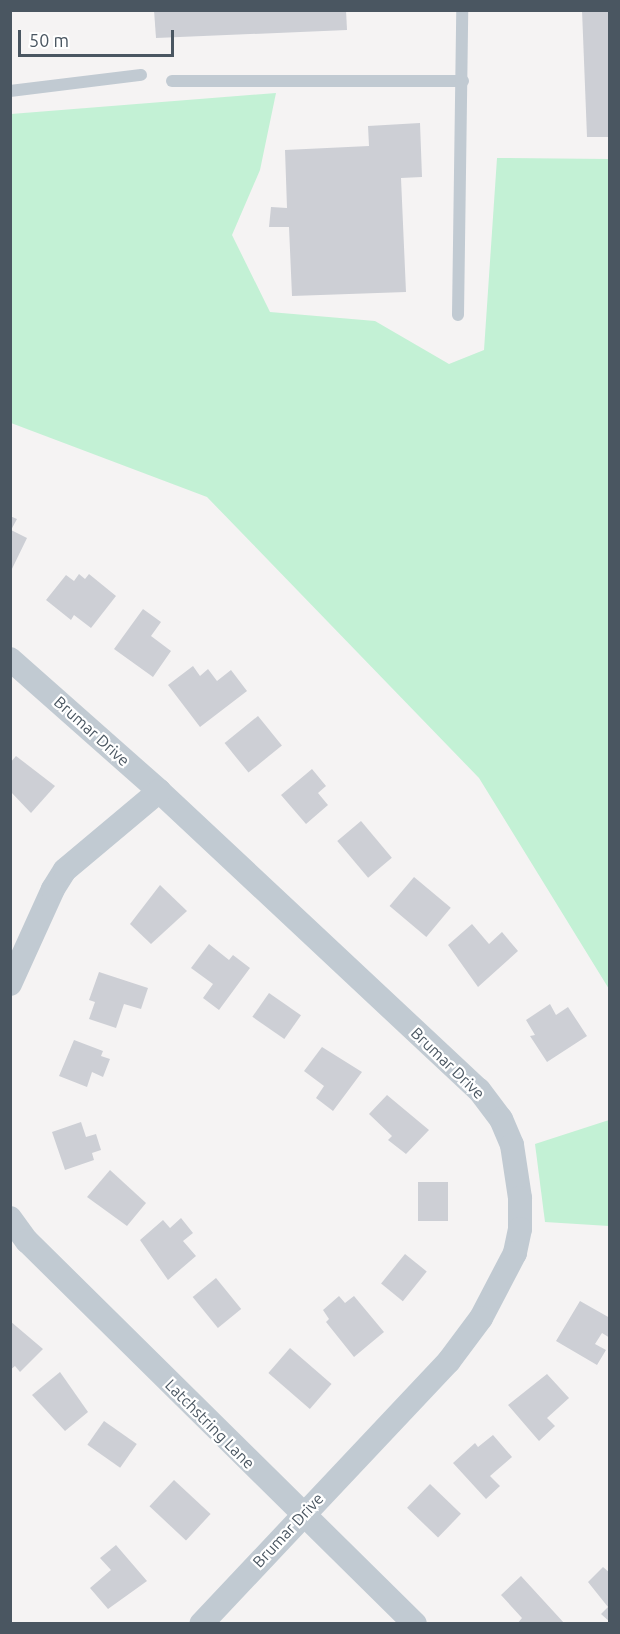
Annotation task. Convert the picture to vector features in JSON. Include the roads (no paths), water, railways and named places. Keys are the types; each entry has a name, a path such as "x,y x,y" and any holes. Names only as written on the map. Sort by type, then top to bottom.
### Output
{"street":[{"name":"Brumar Drive","path":"10,659 159,791 479,1090 501,1119 512,1145 520,1198 520,1229 503,1280 449,1361 201,1623"},
{"path":"10,984 53,889 65,870 159,791"},
{"name":"Latchstring Lane","path":"10,1218 27,1241 302,1515 415,1623"}],"lane":[{"path":"458,315 463,81 462,10"},
{"path":"10,91 141,75"},
{"path":"172,81 463,81"}]}
